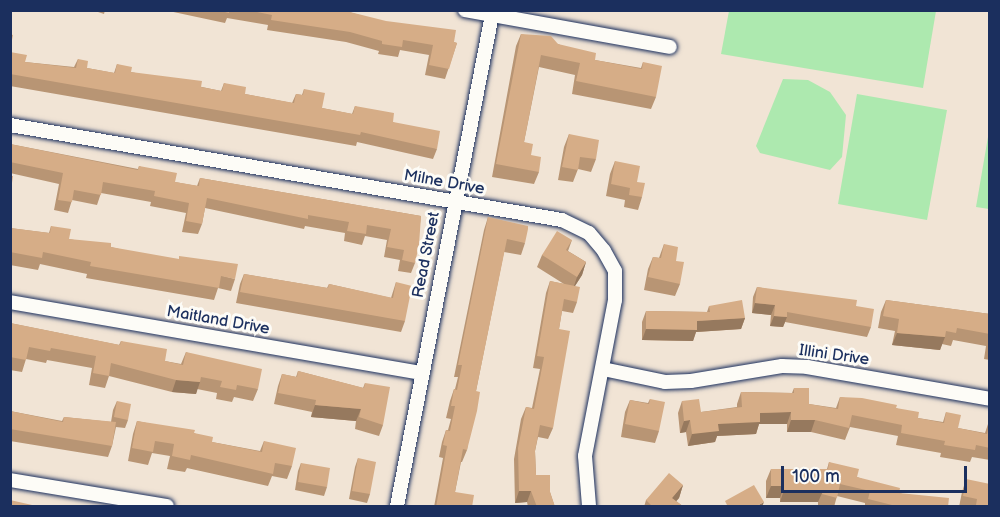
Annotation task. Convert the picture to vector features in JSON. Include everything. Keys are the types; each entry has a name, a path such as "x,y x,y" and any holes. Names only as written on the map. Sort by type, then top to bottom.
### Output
{"street":[{"path":"465,10 492,13 670,47"},
{"name":"Read Street","path":"397,507 492,13"},
{"name":"Milne Drive","path":"10,124 562,220 589,233 604,251 615,272 615,300 585,456 589,507"},
{"name":"Maitland Drive","path":"10,302 421,373"},
{"name":"Illini Drive","path":"603,369 665,382 691,381 782,366 807,367 990,399"},
{"path":"10,480 167,507"}],"green space":[{"path":"729,11 936,11 923,88 721,54"},
{"path":"783,79 808,80 830,92 846,115 842,157 830,170 760,153 756,146"},
{"path":"857,94 947,110 927,220 838,204"},
{"path":"989,131 989,209 976,207"}],"building":[{"path":"247,10 342,10 386,21 456,30 454,42 457,43 449,69 429,65 433,45 403,40 402,47 382,44 382,41 350,32 271,20 272,15"},
{"path":"10,34 13,35 10,50"},
{"path":"521,34 551,36 558,44 596,53 595,60 642,69 643,62 662,66 656,97 576,81 580,63 541,55 524,142 533,144 531,155 541,157 539,172 496,164"},
{"path":"10,52 27,55 25,62 76,68 78,59 88,61 87,68 115,73 117,64 132,67 131,72 202,81 201,87 222,91 224,83 246,87 245,94 294,103 296,94 303,95 304,89 325,93 322,108 353,114 355,106 394,113 393,122 440,131 437,149 361,132 360,135 10,74"},
{"path":"569,134 599,140 596,159 580,157 578,170 562,167"},
{"path":"10,144 138,170 139,166 177,173 175,182 199,186 200,178 421,216 415,263 402,260 404,250 387,247 391,229 367,225 366,234 347,231 349,222 308,215 308,219 207,198 202,224 186,221 189,203 154,196 155,191 103,182 101,195 74,190 72,202 58,200 63,173 10,162"},
{"path":"615,161 640,166 637,182 645,183 642,197 629,195 630,188 611,184"},
{"path":"10,176 13,176 11,190 10,190"},
{"path":"488,217 528,226 528,229 525,243 507,239 476,391 480,392 477,411 467,450 463,449 455,492 474,495 472,507 436,507 447,446 443,445 446,430 450,431 455,406 451,406 462,365 458,365"},
{"path":"51,226 71,229 69,239 111,243 111,247 179,259 179,256 238,264 235,279 221,276 219,288 90,266 91,262 43,252 42,258 10,252 10,228 50,233"},
{"path":"557,231 572,240 566,250 586,262 577,277 542,255"},
{"path":"664,244 678,247 676,261 684,262 680,284 648,277 653,257 661,258"},
{"path":"244,274 328,288 329,284 393,298 396,282 412,286 405,321 240,292"},
{"path":"550,281 580,287 577,302 564,299 559,329 570,331 553,428 540,425 535,451 536,475 550,475 550,492 555,507 537,507 531,491 519,491 518,448 526,407 534,409 544,357 537,356"},
{"path":"757,287 857,300 856,306 874,309 871,327 787,312 787,317 774,316 775,305 755,303"},
{"path":"742,300 745,318 697,321 697,330 646,329 646,311 710,312 709,306"},
{"path":"886,300 990,314 990,334 957,328 956,333 946,331 945,337 897,333 899,319 883,316"},
{"path":"10,323 120,345 121,341 167,349 165,361 183,365 186,352 262,369 258,389 237,385 236,390 220,387 222,381 201,377 200,382 176,380 111,363 109,376 93,373 96,356 51,348 50,351 29,347 26,360 10,357 12,342 10,342"},
{"path":"298,371 364,388 365,383 390,387 383,425 359,417 361,409 315,405 316,400 278,393 282,374 297,377"},
{"path":"794,388 809,388 809,404 838,409 840,397 862,398 897,405 896,408 919,412 918,418 944,423 946,412 961,415 958,428 987,434 990,420 990,448 976,445 975,450 944,445 945,441 901,433 902,425 852,415 849,428 815,420 791,420 791,412 760,413 760,422 718,424 719,431 692,434 690,420 684,421 682,401 699,399 701,412 742,407 741,392 794,393"},
{"path":"650,399 665,402 659,431 625,424 630,400 649,404"},
{"path":"117,401 131,404 128,420 114,417"},
{"path":"10,411 63,422 64,417 116,422 112,446 10,429"},
{"path":"137,421 195,430 194,433 213,437 212,442 262,452 264,441 296,448 292,466 275,463 273,474 191,455 190,460 172,456 174,444 155,441 153,452 132,448"},
{"path":"358,458 376,462 370,494 352,491"},
{"path":"829,462 859,469 857,477 900,488 899,493 949,498 948,507 900,507 868,499 870,491 840,484 837,498 822,494 823,491 784,490 784,486 771,486 771,469 828,469"},
{"path":"301,463 330,468 327,487 298,482"},
{"path":"669,473 683,485 672,498 684,507 653,507 646,500"},
{"path":"966,479 990,484 990,507 976,505 977,499 963,496"},
{"path":"754,485 764,502 755,507 728,507 725,501"},
{"path":"10,500 41,507 10,507"}]}
